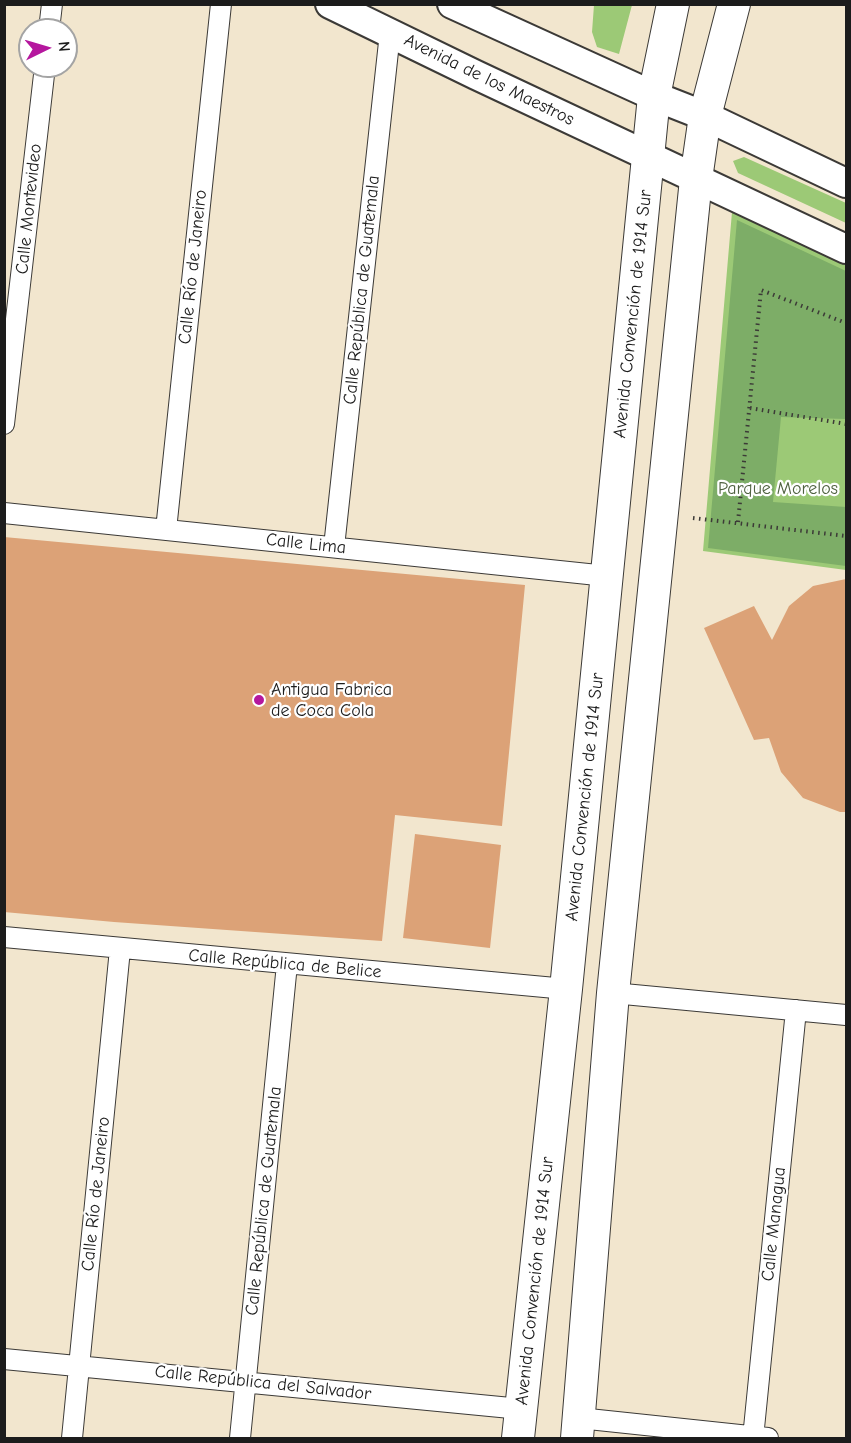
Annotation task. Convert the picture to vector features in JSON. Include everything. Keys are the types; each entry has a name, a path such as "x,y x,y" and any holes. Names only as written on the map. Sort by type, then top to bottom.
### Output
{"main road":[{"name":"Avenida de los Maestros","path":"330,4 846,249"},
{"path":"452,4 654,96 705,116 846,183"},
{"name":"Avenida Convención de 1914 Sur","path":"520,1424 566,989 654,96 673,4"},
{"path":"578,1428 613,993 696,178 705,116 734,4"}],"street":[{"name":"Calle Río de Janeiro","path":"166,530 221,4"},
{"name":"Calle República de Guatemala","path":"334,548 390,33"},
{"name":"Calle Montevideo","path":"4,424 44,78"},
{"name":"Calle Lima","path":"4,513 607,576"},
{"name":"Calle República de Belice","path":"4,937 566,989"},
{"name":"Calle Río de Janeiro","path":"72,1438 120,949"},
{"name":"Calle República de Guatemala","path":"240,1438 287,964"},
{"path":"613,993 846,1015"},
{"name":"Calle Managua","path":"758,1438 796,1010"},
{"name":"Calle República del Salvador","path":"4,1359 246,1381 520,1424"},
{"path":"578,1428 758,1438"}],"path":[{"path":"738,522 761,290 846,323"},
{"path":"750,408 846,424"},
{"path":"693,518 846,536"}],"green space":[{"path":"594,5 632,5 619,54 597,47 592,32"},
{"path":"744,157 846,203 846,223 738,173 733,161"},
{"name":"Parque Morelos","path":"732,212 846,265 846,570 703,551"},
{"name":"Parque Morelos","path":"737,220 846,271 845,419 781,417 773,502 846,507 846,566 708,548"}],"building":[{"name":"Antigua Fabrica de Coca Cola","path":"4,537 525,585 502,826 395,815 382,941 4,912"},
{"path":"846,579 846,812 840,812 803,798 781,772 769,738 754,740 704,628 754,606 772,640 789,606 813,586"},
{"path":"415,834 501,845 490,948 403,938"}],"place":[{"name":"Antigua Fabrica de Coca Cola","path":"259,700"}]}
